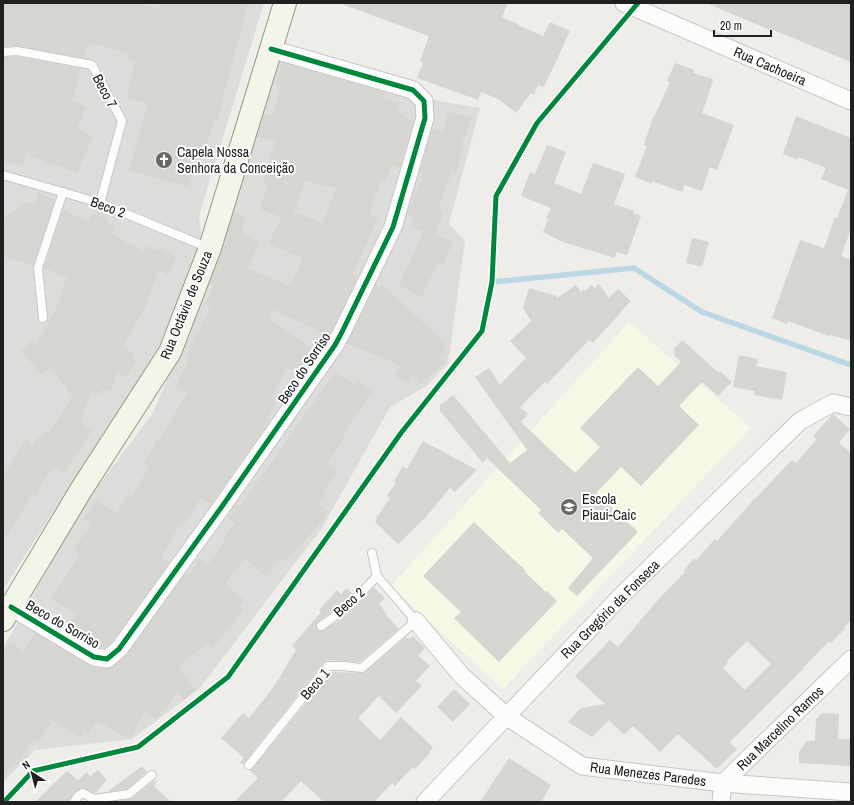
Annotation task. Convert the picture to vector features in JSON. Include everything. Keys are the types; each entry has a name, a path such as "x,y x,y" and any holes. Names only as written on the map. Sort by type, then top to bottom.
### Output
{"street":[{"name":"Rua Octávio de Souza","path":"6,610 170,352 210,248 285,3"},
{"name":"Rua Cachoeira","path":"624,3 851,101"},
{"name":"Beco do Sorriso","path":"6,610 94,657 107,659 119,649 223,505 335,345 393,227 425,118 424,101 413,90 271,50"},
{"name":"Rua Gregório da Fonseca","path":"425,802 621,596 800,421 832,403 851,407"},
{"name":"Rua Menezes Paredes","path":"416,621 461,675 506,716 582,766 723,783 851,792"},
{"name":"Rua Marcelino Ramos","path":"723,783 851,659"},
{"path":"721,802 723,783"}],"lane":[{"name":"Beco 7","path":"3,52 17,51 92,65 122,121 100,203"},
{"name":"Beco 2","path":"3,175 100,203 210,248"},
{"path":"43,318 38,268 63,192"},
{"name":"Rua Menezes Paredes","path":"372,553 377,576 416,621"},
{"name":"Beco 2","path":"321,626 348,607 377,576"},
{"name":"Beco 1","path":"249,765 328,666 362,668 416,621"},
{"path":"74,802 83,792 94,799 129,794 152,775"}],"shaded area":[{"path":"3,3 264,3 199,216 202,239 159,347 3,590"},
{"path":"278,57 393,93 480,108 449,224 465,241 448,364 425,387 390,407 322,528 199,689 132,739 35,750 3,782 3,648 88,499 153,413 215,266"},
{"name":"Escola Piaui-Caic","path":"629,322 751,428 503,689 391,586"}],"building":[{"path":"3,3 136,3 159,9 161,3 248,3 221,104 218,121 214,120 205,150 199,148 189,187 129,171 148,103 127,98 135,61 127,59 128,53 88,43 84,58 18,46 3,46"},
{"path":"344,3 508,3 502,17 518,25 543,36 550,22 570,31 544,87 538,85 534,95 531,93 516,113 498,99 481,92 478,100 417,78 423,63 420,61 429,36 344,5"},
{"path":"706,3 851,3 851,62 771,29 770,30"},
{"path":"3,57 17,57 81,69 72,101 86,107 77,129 93,136 77,173 55,164 54,166 26,153 23,165 3,162"},
{"path":"282,62 386,93 384,99 400,103 398,109 400,109 399,113 414,121 400,168 392,165 385,181 381,180 369,214 378,218 353,274 358,276 329,335 273,310 268,318 312,348 305,359 306,360 297,376 287,368 272,397 277,400 261,433 211,504 201,498 185,523 182,521 161,558 169,563 112,642 104,648 97,647 67,629 76,613 51,599 80,554 73,550 91,524 84,520 96,500 117,513 127,496 130,498 150,466 144,463 187,393 175,387 189,359 186,357 195,334 198,333 210,308 204,305 214,285 210,282 222,252 234,213 245,216 241,233 260,243 247,269 290,286 303,258 268,244 282,217 260,209 268,185 263,184 275,141 257,136 265,113 273,115 281,86 276,85","holes":["305,181 336,188 323,223 294,212"]},
{"path":"675,63 695,70 693,73 712,79 713,81 702,113 734,125 717,170 710,167 702,191 684,185 682,192 652,181 652,184 635,177 647,146 644,145 653,117 670,82 667,81"},
{"path":"448,112 472,117 462,143 464,144 456,171 452,170 438,209 444,211 435,235 453,242 444,262 442,264 438,262 421,298 399,285 424,231 411,226 414,217 407,215 423,175 419,174 432,128 443,131"},
{"path":"796,116 851,138 851,229 841,256 851,260 851,341 829,336 788,321 787,324 772,318 800,240 824,248 835,217 837,218 848,190 821,179 826,168 798,157 798,160 783,154"},
{"path":"547,145 566,152 554,183 581,194 593,163 625,174 614,204 634,211 633,213 641,216 627,255 616,252 615,258 563,242 543,232 548,219 546,218 551,208 521,196 530,172 535,174"},
{"path":"38,193 54,199 33,266 3,256 3,219 28,201 36,203"},
{"path":"63,210 88,221 92,214 96,215 97,213 109,220 108,223 115,227 112,234 144,252 147,246 158,251 159,248 177,257 168,275 159,270 146,303 147,304 122,347 134,354 132,359 136,361 127,378 117,373 111,392 103,389 101,393 99,392 98,394 91,391 80,422 92,430 64,472 53,466 35,496 32,495 3,542 3,477 26,439 32,447 39,436 41,437 46,430 49,432 74,395 67,392 68,389 50,368 42,375 21,351 31,341 36,345 63,293 61,291 67,278 44,268"},
{"path":"692,238 709,242 702,267 686,263"},
{"path":"381,283 446,344 443,348 446,352 440,358 445,362 421,384 413,375 408,383 395,376 401,366 347,343 376,285 380,287"},
{"path":"599,284 609,298 618,289 631,301 593,343 589,340 547,384 545,382 520,407 528,414 521,422 575,473 600,447 580,428 638,367 658,386 681,362 674,355 674,349 682,340 719,373 720,371 732,382 718,396 702,382 679,406 699,425 641,486 621,467 596,493 638,532 577,596 568,588 593,558 562,529 558,533 538,513 541,510 487,458 483,463 440,411 440,405 453,395 510,463 527,450 475,377 489,368 500,385 526,358 510,341 531,321 523,308 529,288 556,296 557,298 576,285 581,292 584,289 585,291 592,285 594,288"},
{"path":"739,355 758,359 756,366 787,372 782,400 754,395 755,391 733,387"},
{"path":"335,372 354,384 357,380 373,391 342,435 345,437 327,463 338,472 323,491 327,494 319,504 328,512 318,524 319,525 285,562 280,558 265,576 245,558 225,584 244,600 239,606 244,609 212,649 206,644 178,667 196,690 184,700 178,692 156,720 145,711 130,739 96,721 89,734 84,731 81,737 52,721 39,742 35,739 34,741 32,740 16,766 14,764 3,775 3,653 10,642 23,651 35,633 89,666 106,669 113,667 127,655 186,573 189,575 199,559 208,564 226,540 223,538 235,524 228,519 238,505 240,507"},
{"path":"833,414 850,429 839,443 851,453 851,620 844,627 845,629 831,643 829,641 730,742 737,749 717,769 678,734 660,752 633,726 624,735 609,720 592,737 568,722 581,708 605,704 575,676 610,640 618,647 656,602 685,572 684,570 694,558 696,560 715,539 717,541 755,498 792,460 796,463 817,439 813,436","holes":["747,641 771,664 745,690 723,668 728,662 727,661"]},
{"path":"423,441 477,470 455,492 450,488 425,518 398,544 375,522 377,519 376,518 390,498 387,496 396,482 394,481 403,466 407,469"},
{"path":"474,522 557,601 499,662 454,618 461,612 423,576"},
{"path":"374,587 385,598 379,604 387,614 386,615 399,629 360,662 328,660 324,662 244,765 240,762 244,758 221,738 243,713 249,718 273,688 296,650 292,646 321,612 319,610 337,590 341,594 347,588 353,594 344,603 318,622 316,627 319,631 324,630 351,612"},
{"path":"413,636 425,648 418,656 430,666 416,681 422,686 396,713 379,696 358,718 380,740 401,717 433,747 429,752 430,753 415,769 413,767 395,786 392,783 374,802 324,802 301,781 281,802 234,802 258,778 249,770 253,768 331,672 364,673 406,637 408,639"},
{"path":"454,689 470,704 453,722 437,707"},
{"path":"822,713 839,714 838,739 851,739 851,766 799,763 799,752 807,741 815,741 816,719"},
{"path":"509,758 551,785 541,802 480,802"},
{"path":"142,766 147,772 127,789 107,792"},
{"path":"98,770 107,780 96,793 82,788 74,793 69,802 35,802 67,771 78,780 87,772 90,776"},
{"path":"155,780 157,782 154,786 171,802 112,802 132,798"}],"waterway":[{"path":"434,391 482,331 492,282 496,196 537,123 633,9"},
{"path":"492,282 634,268 702,312 851,365"},
{"path":"4,802 33,771 138,747 228,677 401,433"}],"cycle path":[{"path":"4,802 33,771 138,747 228,677 401,433 482,331 492,282 496,196 537,123 638,3"},
{"path":"11,607 94,657 107,659 119,649 223,505 335,345 393,227 425,118 424,101 413,90 271,49"}],"place":[{"name":"Capela Nossa Senhora da Conceição","path":"164,160"},
{"name":"Escola Piaui-Caic","path":"569,507"}]}
